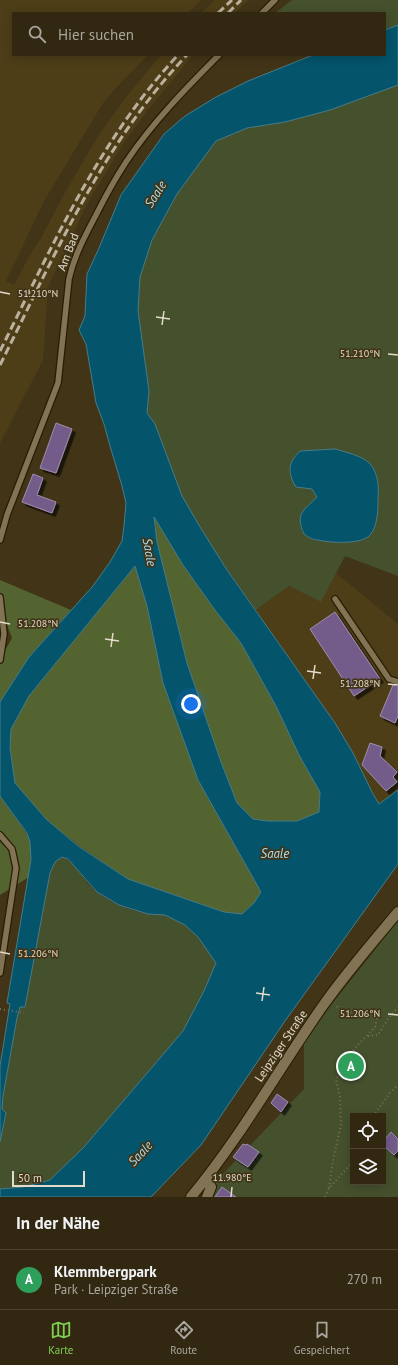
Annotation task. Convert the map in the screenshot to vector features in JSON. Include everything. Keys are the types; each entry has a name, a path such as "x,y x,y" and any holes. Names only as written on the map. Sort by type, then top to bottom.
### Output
{"street":[{"name":"Leipziger Straße","path":"190,1197 205,1180 330,998 398,912"},
{"path":"205,1180 211,1187 207,1197"}],"lane":[{"path":"263,12 275,0"},
{"name":"Am Bad","path":"0,540 7,515 58,384 72,263 111,186 127,161 158,119 218,56"},
{"path":"0,597 4,634 0,660"},
{"path":"335,599 389,679 398,682"},
{"path":"0,835 12,849 16,868 0,973"}],"path":[{"path":"325,1197 329,1188 334,1155 341,1125 340,1097 336,1080 345,1061 354,1048 375,1027 376,1018 366,1013 342,1012 330,998"},
{"path":"367,1036 378,1035 398,1007"},
{"path":"0,1009 24,1013"},
{"path":"375,1113 398,1085"},
{"path":"329,1188 350,1165"}],"shaded area":[{"path":"0,0 201,0 189,12 12,12 12,56 147,56 103,103 44,201 6,281 14,285 100,133 127,96 160,56 192,56 147,111 123,144 87,204 48,287 43,360 0,443"},
{"path":"215,0 248,0 236,12 202,12"},
{"path":"336,573 398,624 398,790 380,805 353,753 335,723 256,610 289,586 321,602"}],"green space":[{"path":"292,0 398,0 398,25 386,30 386,12 276,12"},
{"path":"398,85 398,576 345,556 321,602 289,586 256,610 217,555 190,512 177,487 158,432 147,413 149,391 138,311 140,277 152,240 177,194 216,140 247,128 285,122 329,110"},
{"path":"154,516 183,565 241,643 277,708 299,755 320,792 319,812 297,821 267,821 253,819 237,803 221,762 187,663 157,542"},
{"path":"135,566 147,606 163,683 198,780 261,892 254,903 242,914 224,912 128,879 78,845 46,819 15,783 10,748 11,729 29,696"},
{"path":"0,580 71,610 29,657 0,702 0,660 12,638 0,606"},
{"path":"0,796 21,825 30,841 31,859 29,877 0,895"},
{"path":"62,857 68,860 77,869 93,889 110,900 136,911 165,915 184,924 201,941 216,963 204,991 183,1031 84,1147 50,1180 23,1187 0,1189 0,1142 6,1113 2,1109 3,1096 17,1018 20,1006 25,1007 50,873 55,862"},
{"path":"398,921 398,1197 201,1197 304,1089 304,1043 328,1009"}],"water":[{"name":"Saale","path":"398,25 398,85 330,110 285,122 247,128 216,141 177,194 152,240 140,277 138,311 149,391 147,413 155,424 182,496 200,527 227,570 335,723 353,753 379,804 398,790 398,864 285,1021 201,1145 151,1197 0,1197 0,1189 23,1187 50,1180 84,1147 183,1031 204,991 216,963 198,937 185,925 165,915 148,914 119,905 97,892 68,859 62,857 55,862 50,873 25,1007 20,1007 17,1018 3,1096 2,1109 6,1113 0,1142 0,1066 10,1004 7,1003 31,860 30,842 27,833 0,796 0,702 29,657 93,586 110,562 122,541 124,526 126,503 104,424 96,403 86,344 79,330 85,316 87,274 121,195 164,134 185,116 216,97 248,81 310,56 386,56 386,30","holes":["154,517 183,565 241,643 277,708 299,755 320,792 319,812 297,821 267,821 253,819 237,803 221,762 187,663 157,542","135,566 147,606 163,683 198,780 261,892 254,903 242,914 224,912 128,879 78,846 46,819 15,783 10,748 11,729 29,696"]},
{"path":"335,449 364,459 371,465 377,476 378,512 373,530 367,538 354,542 331,542 314,539 304,534 301,527 300,517 302,513 317,497 312,489 296,487 291,477 291,464 300,451"}],"building":[{"path":"56,423 72,429 56,473 40,468"},
{"path":"33,474 43,478 37,495 56,502 52,513 22,502"},
{"path":"335,612 380,679 354,696 310,629"},
{"path":"393,685 398,686 398,716 395,723 380,716"},
{"path":"370,743 382,747 380,756 397,772 393,777 397,782 386,791 362,765"},
{"path":"277,1094 288,1102 281,1112 271,1103"},
{"path":"391,1132 398,1139 398,1151 394,1155 386,1148 386,1138"},
{"path":"243,1144 247,1144 259,1152 248,1167 233,1157"},
{"path":"222,1187 236,1197 215,1197"}],"railway":[{"path":"219,12 232,0"},
{"path":"229,12 241,0"},
{"path":"0,351 58,234 100,159 150,88 177,56"},
{"path":"0,365 60,243 105,164 157,89 186,56"}],"place":[{"name":"Klemmbergpark","path":"351,1066"}]}
